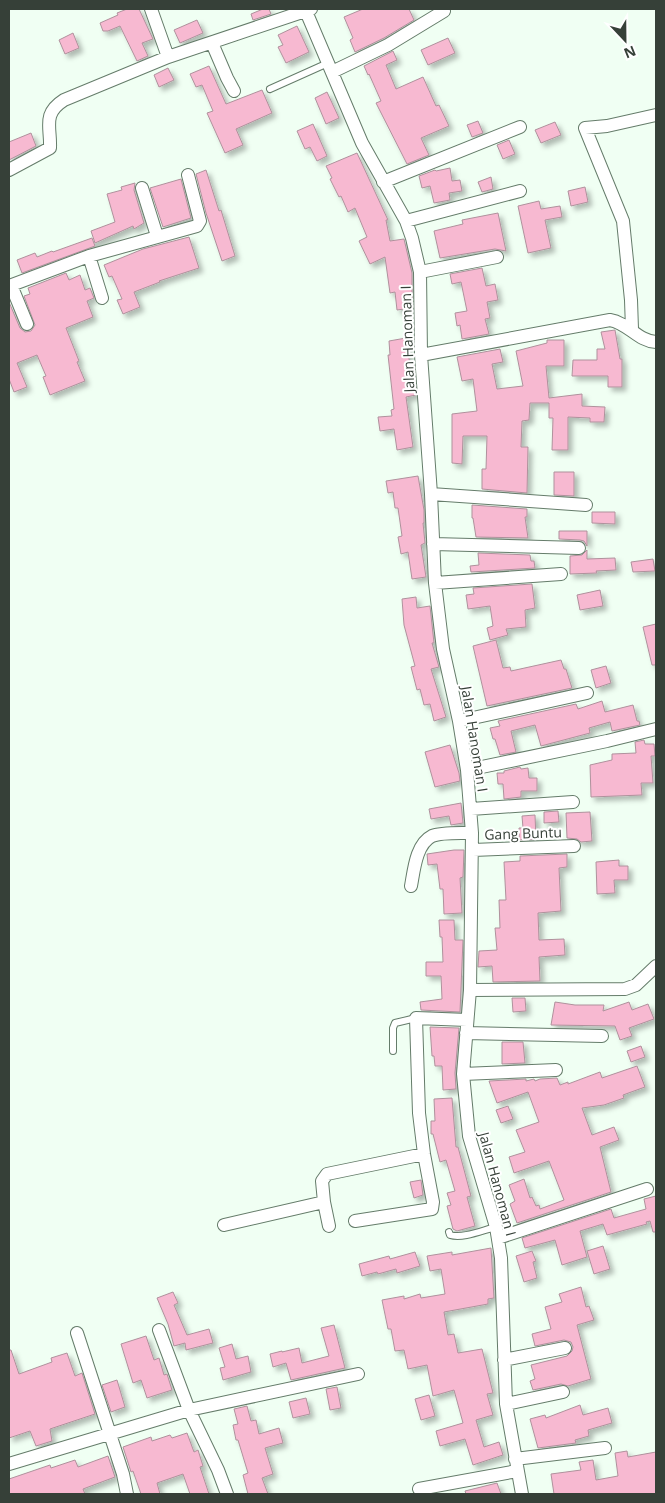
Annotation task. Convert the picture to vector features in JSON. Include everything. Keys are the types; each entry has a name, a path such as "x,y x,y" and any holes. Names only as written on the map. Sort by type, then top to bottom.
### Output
{"street":[{"path":"151,9 168,57"},
{"path":"9,170 50,148 48,126 52,111 56,105 168,57 307,10"},
{"name":"Jalan Hanoman I","path":"307,10 342,100 362,144 406,221 420,272 421,355 435,583 443,649 459,721 471,809 473,850 470,990 463,1074 468,1136 497,1233 501,1258 506,1404 522,1494"},
{"path":"330,68 388,45 444,11"},
{"path":"212,43 234,91"},
{"path":"632,329 623,220 585,128 607,126 656,115"},
{"path":"383,182 520,127"},
{"path":"27,324 10,286 88,256 199,224 188,175"},
{"path":"142,188 157,236"},
{"path":"406,221 520,191"},
{"path":"88,256 102,298"},
{"path":"420,272 497,257"},
{"path":"421,355 610,320 624,324 643,338 656,342"},
{"path":"431,494 586,505"},
{"path":"433,544 578,548"},
{"path":"435,583 561,574"},
{"path":"459,721 587,693"},
{"path":"467,770 607,742 656,729"},
{"path":"471,809 573,802"},
{"path":"411,886 416,860 428,839 436,835 472,833"},
{"name":"Gang Buntu","path":"473,850 574,846"},
{"path":"470,990 625,989 636,985 656,966"},
{"path":"355,1221 432,1209 433,1202 419,1113 416,1018 467,1020"},
{"path":"466,1033 602,1036"},
{"path":"463,1074 556,1070"},
{"path":"329,1226 322,1181 327,1174 424,1154"},
{"path":"497,1233 647,1189"},
{"path":"224,1225 324,1202"},
{"path":"159,1330 189,1410 227,1494"},
{"path":"77,1333 123,1474 127,1494"},
{"path":"504,1360 566,1348"},
{"path":"9,1464 189,1410 358,1374"},
{"path":"506,1404 564,1392"},
{"path":"418,1489 516,1465 605,1448"}],"lane":[{"path":"270,89 330,68"},
{"path":"393,1051 392,1028 395,1023 416,1018"},
{"path":"449,1232 450,1235 454,1236 497,1233"}],"building":[{"path":"127,9 139,9 153,39 142,43 148,56 137,61 120,26 103,31 100,23"},
{"path":"263,9 269,9 271,14 253,20 251,14"},
{"path":"363,9 409,9 414,20 384,38 355,52 350,40 353,38 344,17"},
{"path":"197,20 203,33 180,43 174,30"},
{"path":"297,26 309,52 286,63 278,47 283,45 278,35"},
{"path":"73,33 79,48 65,54 59,40"},
{"path":"448,38 455,53 428,65 421,50"},
{"path":"393,51 397,60 386,65 396,89 423,77 436,106 439,105 449,126 421,138 429,155 407,164 376,103 381,101 364,66"},
{"path":"209,66 226,104 262,90 272,113 236,129 243,145 225,153 207,113 213,111 202,85 196,87 190,74"},
{"path":"168,68 174,80 159,87 154,75"},
{"path":"327,92 339,118 326,124 315,98"},
{"path":"478,121 483,133 472,137 467,125"},
{"path":"555,122 561,135 541,143 535,130"},
{"path":"313,124 327,156 317,161 310,147 305,149 297,131"},
{"path":"31,133 36,146 9,160 9,142"},
{"path":"509,140 515,154 503,159 497,145"},
{"path":"357,153 388,220 386,220 390,241 404,239 412,273 412,308 397,310 395,292 390,293 385,257 370,264 359,241 367,237 355,208 348,212 341,196 339,197 330,179 332,178 326,166"},
{"path":"450,168 452,181 460,180 462,191 449,193 450,200 434,203 430,186 422,188 419,176 435,170"},
{"path":"206,170 235,256 222,261 206,213 196,174"},
{"path":"491,177 493,189 482,192 478,182"},
{"path":"181,179 191,218 163,227 150,188"},
{"path":"135,183 134,190 144,223 134,229 133,226 95,243 91,231 115,222 107,194 122,190 121,187"},
{"path":"585,187 588,202 571,206 568,191"},
{"path":"539,201 541,209 560,206 562,217 545,220 551,248 528,253 518,206"},
{"path":"498,213 506,251 495,249 440,258 434,231 463,224 462,220"},
{"path":"189,237 199,268 159,281 134,292 140,307 123,314 117,300 122,299 112,276 109,277 104,265 143,249"},
{"path":"92,238 95,246 22,273 17,260 35,253 37,257"},
{"path":"482,268 486,286 495,284 498,300 487,302 490,318 485,319 489,334 462,339 460,325 457,326 455,313 467,311 461,282 452,284 450,274"},
{"path":"66,273 69,280 80,275 85,290 90,288 94,298 87,301 93,317 66,328 85,381 50,395 43,377 46,376 37,355 17,363 27,387 14,392 9,379 9,302 20,328 25,332 31,331 35,325 24,296 30,294 28,288"},
{"path":"615,330 620,359 622,359 622,387 608,387 608,376 572,376 573,360 597,360 597,349 605,349 601,332"},
{"path":"406,338 411,372 414,371 416,395 406,397 413,447 397,450 394,429 380,431 378,417 392,416 391,410 394,409 388,355 390,355 389,341"},
{"path":"547,340 564,340 564,366 546,366 549,398 582,394 582,406 605,407 604,422 590,422 590,418 568,417 568,450 552,450 553,418 549,418 549,403 530,403 529,420 522,421 521,447 528,447 527,493 482,489 482,469 486,469 487,436 463,436 462,464 452,463 452,414 477,411 473,379 462,381 457,357 500,349 503,362 492,364 497,389 523,386 516,351 547,343"},
{"path":"554,472 574,472 574,496 554,495"},
{"path":"418,476 424,510 425,543 421,545 426,577 412,579 408,552 401,554 398,537 402,536 398,508 395,508 393,492 388,493 386,481"},
{"path":"472,505 527,509 527,517 525,517 528,538 476,537 472,518"},
{"path":"592,512 615,512 615,524 592,523"},
{"path":"559,531 587,531 587,546 584,541 580,540 559,539"},
{"path":"587,550 587,559 615,558 616,570 570,574 570,556 582,555"},
{"path":"478,553 530,555 531,561 534,561 535,568 471,572 470,566 479,565"},
{"path":"653,559 655,571 633,572 631,562"},
{"path":"532,584 535,608 525,610 526,627 506,629 508,635 490,640 487,628 493,626 490,606 468,609 466,595 474,594 473,588"},
{"path":"600,590 603,606 580,610 577,595"},
{"path":"416,597 417,608 430,606 434,643 432,643 439,667 431,669 446,717 434,721 430,704 424,705 420,689 417,690 411,667 415,666 404,625 402,599"},
{"path":"656,624 656,665 652,665 643,627"},
{"path":"496,640 503,668 510,667 511,671 561,660 572,688 487,706 473,646"},
{"path":"606,666 611,683 596,688 591,670"},
{"path":"602,701 605,712 633,705 637,721 639,721 640,725 612,731 610,722 589,728 590,733 541,746 535,725 511,731 516,752 500,755 495,739 493,739 490,728 500,726 498,721 576,704 578,709"},
{"path":"644,740 645,744 654,744 655,756 651,756 653,783 641,783 642,795 591,797 590,765 612,760 612,754 636,753 635,742"},
{"path":"450,745 460,781 435,787 425,752"},
{"path":"520,767 521,769 528,768 529,778 537,778 537,791 521,791 521,797 504,799 503,784 498,784 497,773 504,773 504,771"},
{"path":"461,803 463,823 451,825 449,816 431,819 429,809"},
{"path":"558,811 559,822 544,823 544,812"},
{"path":"590,812 592,841 581,842 577,839 567,838 566,813"},
{"path":"535,815 536,839 519,840 519,828 523,828 522,816"},
{"path":"464,850 463,877 460,878 462,913 444,914 443,889 440,889 437,864 428,865 427,854"},
{"path":"567,854 567,867 559,868 561,911 538,913 539,940 564,939 565,955 539,957 540,981 493,982 492,966 478,967 479,951 497,950 495,928 500,928 499,900 506,900 504,862 520,861 520,856"},
{"path":"619,860 619,866 628,866 628,880 614,880 615,893 597,894 596,862"},
{"path":"439,920 454,920 455,940 463,940 460,1012 421,1010 420,1002 442,999 441,976 426,976 426,962 443,962"},
{"path":"512,998 525,998 526,1011 513,1012"},
{"path":"555,1002 575,1005 604,1005 603,1011 629,1002 632,1010 648,1004 654,1019 629,1028 632,1036 620,1040 615,1026 551,1025"},
{"path":"430,1027 459,1028 455,1073 456,1089 443,1090 442,1066 435,1066 434,1056 432,1056"},
{"path":"502,1042 523,1042 525,1063 502,1064"},
{"path":"641,1046 645,1057 631,1062 627,1051"},
{"path":"637,1066 645,1087 623,1095 624,1098 604,1105 582,1108 592,1135 614,1127 619,1140 600,1147 611,1192 517,1223 510,1204 515,1201 509,1185 524,1179 530,1198 532,1197 536,1206 539,1205 540,1209 564,1200 549,1161 514,1173 509,1157 525,1152 516,1130 539,1122 528,1092 497,1103 489,1081 526,1079 526,1081 534,1079 535,1081 557,1078 560,1085 568,1082 568,1084 600,1072 602,1078"},
{"path":"452,1098 456,1147 458,1147 471,1196 467,1197 475,1226 457,1231 453,1229 447,1206 451,1205 447,1193 455,1191 446,1160 440,1162 433,1134 431,1134 431,1121 435,1121 434,1099"},
{"path":"508,1106 513,1119 501,1123 496,1110"},
{"path":"421,1180 423,1195 414,1198 410,1182"},
{"path":"656,1196 656,1232 653,1232 650,1221 646,1222 647,1224 607,1235 603,1224 580,1231 587,1257 562,1265 555,1240 525,1248 522,1238 611,1209 614,1218 646,1209 644,1199"},
{"path":"603,1246 610,1269 594,1274 587,1251"},
{"path":"491,1248 494,1298 488,1299 488,1304 444,1312 448,1335 454,1334 458,1353 482,1349 493,1393 487,1394 493,1415 476,1420 484,1447 499,1442 503,1455 473,1465 465,1439 440,1446 436,1431 463,1423 454,1390 433,1396 427,1365 408,1369 404,1350 395,1351 391,1329 388,1329 382,1300 404,1296 404,1299 420,1294 421,1298 445,1294 441,1269 430,1271 427,1256 452,1252 452,1255"},
{"path":"532,1251 536,1261 533,1262 537,1278 524,1282 516,1256"},
{"path":"415,1252 420,1266 397,1273 396,1269 362,1276 359,1264 389,1256 390,1259"},
{"path":"581,1287 586,1307 589,1306 594,1320 577,1325 591,1379 568,1386 561,1384 533,1390 530,1381 535,1379 531,1365 567,1356 573,1347 571,1342 564,1340 535,1346 532,1334 551,1329 545,1307 562,1302 559,1294"},
{"path":"173,1292 178,1303 174,1305 187,1335 209,1329 213,1343 186,1350 185,1343 174,1346 168,1324 157,1298"},
{"path":"334,1325 345,1368 291,1380 286,1363 273,1367 270,1354 282,1351 299,1348 302,1363 329,1356 321,1328"},
{"path":"146,1336 154,1360 159,1358 164,1375 167,1374 172,1390 147,1398 141,1380 133,1383 121,1344"},
{"path":"232,1344 236,1359 248,1356 251,1372 223,1380 220,1368 225,1367 219,1348"},
{"path":"9,1350 11,1350 19,1374 52,1362 51,1358 67,1353 75,1376 82,1373 95,1414 50,1429 52,1441 36,1446 30,1431 9,1438"},
{"path":"117,1380 125,1407 111,1412 102,1385"},
{"path":"337,1387 341,1408 330,1410 326,1389"},
{"path":"429,1395 435,1416 421,1420 415,1399"},
{"path":"306,1398 310,1414 293,1418 289,1402"},
{"path":"580,1405 583,1415 608,1408 612,1423 588,1430 589,1436 575,1440 576,1443 538,1448 530,1419 545,1415 546,1418"},
{"path":"247,1406 251,1421 256,1420 259,1434 279,1428 283,1443 265,1448 273,1474 262,1478 268,1494 248,1494 243,1475 248,1473 238,1440 236,1440 233,1425 238,1424 234,1409"},
{"path":"187,1433 194,1452 198,1450 203,1466 200,1467 209,1494 190,1494 183,1474 157,1483 160,1494 141,1494 123,1447 151,1437 152,1441 170,1435 172,1438"},
{"path":"627,1451 628,1457 656,1452 656,1494 554,1494 551,1474 581,1470 579,1462 593,1460 596,1480 618,1476 615,1453"},
{"path":"108,1456 115,1477 83,1489 85,1494 9,1494 9,1479 50,1465 51,1468 75,1460 78,1467"},
{"path":"497,1483 501,1494 466,1494 465,1491"}]}
